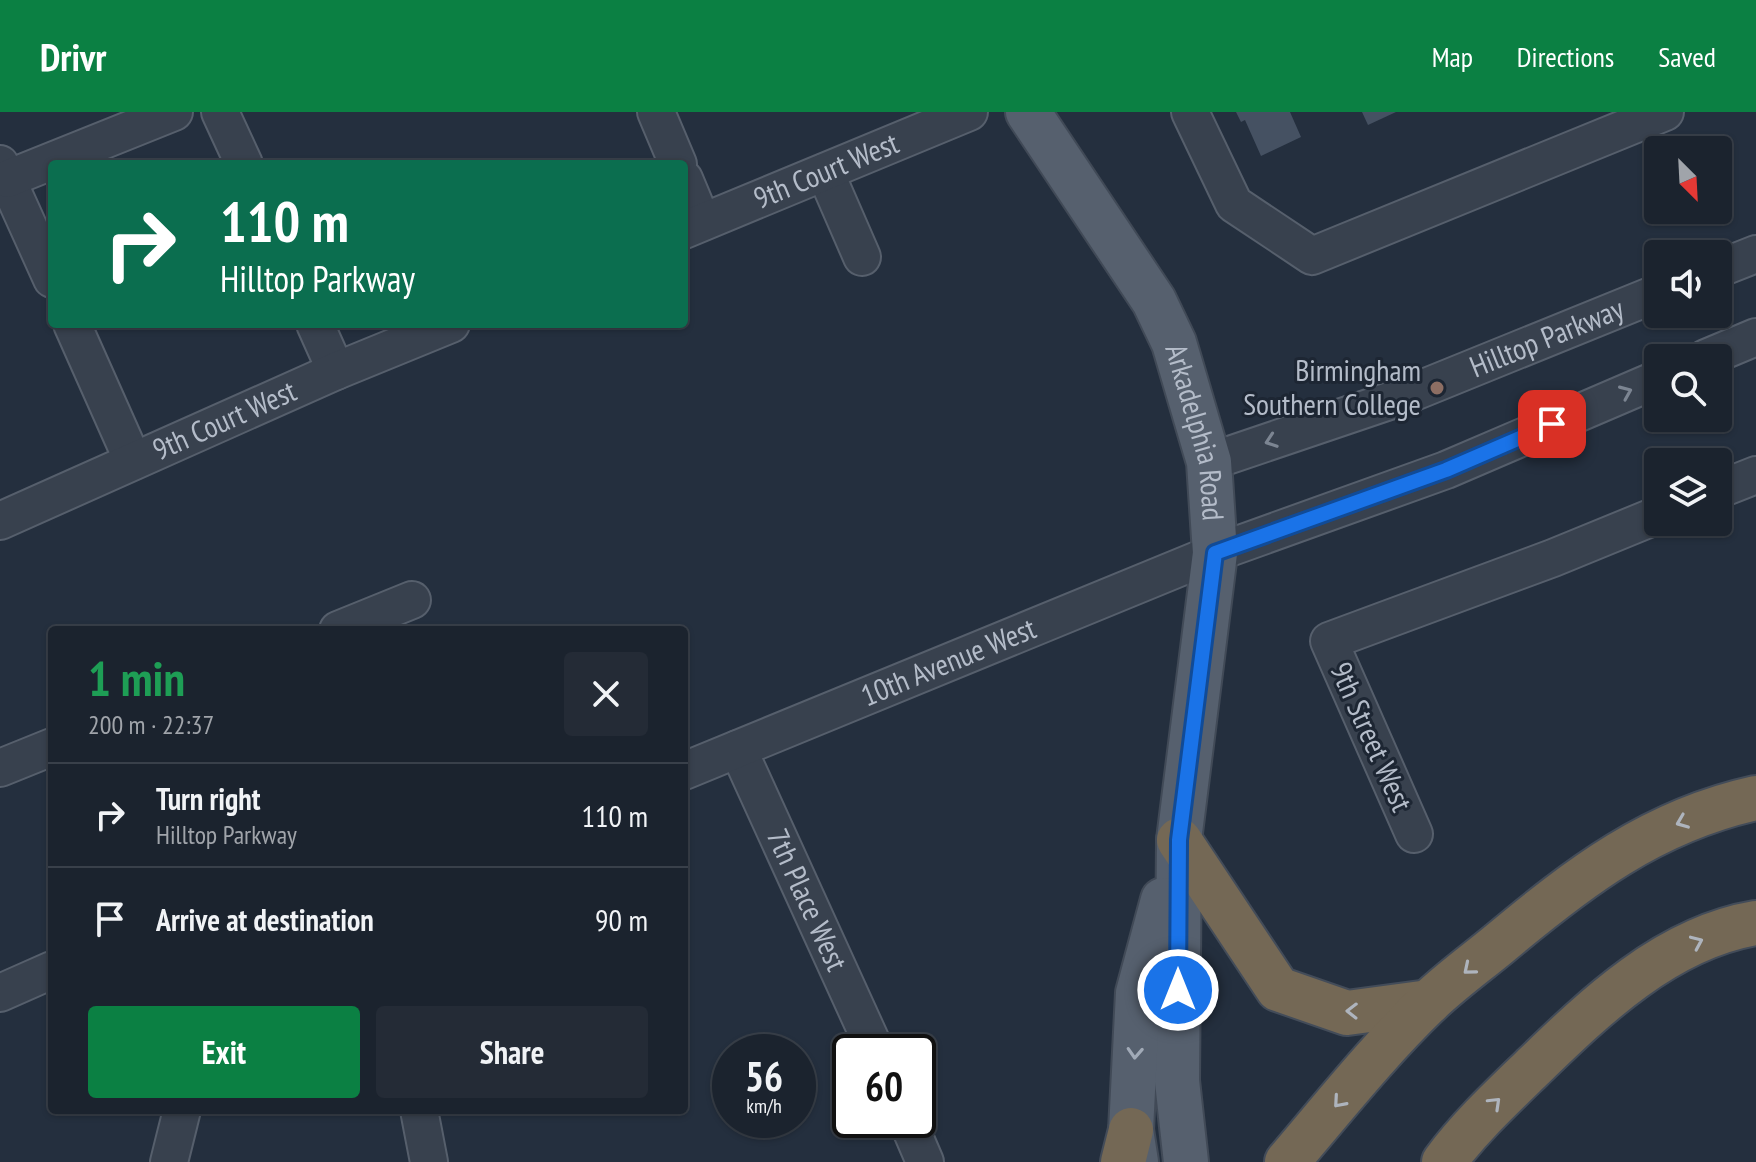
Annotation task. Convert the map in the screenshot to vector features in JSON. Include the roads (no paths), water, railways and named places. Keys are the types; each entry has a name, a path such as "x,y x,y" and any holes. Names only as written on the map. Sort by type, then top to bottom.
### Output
{"highway":[{"path":"1287,1162 1429,1002 1539,911 1605,862 1648,836 1704,813 1756,798"},
{"path":"1179,840 1278,989 1347,1013 1429,1002"},
{"path":"1444,1162 1484,1114 1594,1009 1642,972 1709,936 1756,923"}],"main road":[{"name":"Arkadelphia Road","path":"1028,112 1154,301 1174,343 1209,462 1215,553 1179,840 1177,1081 1186,1162"},
{"name":"Arkadelphia Road","path":"1130,1151 1138,993 1179,840"}],"street":[{"path":"48,270 4,172 174,112"},
{"path":"220,112 242,160"},
{"path":"656,112 676,160"},
{"name":"9th Court West","path":"693,226 969,112"},
{"path":"1190,112 1234,204 1312,256 1665,112"},
{"path":"825,172 862,257"},
{"path":"688,200 693,226"},
{"path":"1732,263 1756,254"},
{"name":"Hilltop Parkway","path":"1209,462 1404,396 1644,299"},
{"path":"74,328 133,461"},
{"path":"317,328 336,371"},
{"name":"9th Court West","path":"0,521 336,371 441,328"},
{"path":"1732,347 1756,337"},
{"path":"1215,553 1446,470 1644,385"},
{"path":"1732,484 1756,474"},
{"name":"9th Street West","path":"1414,834 1329,641 1644,521"},
{"name":"10th Avenue West","path":"688,769 1215,553"},
{"path":"348,626 412,600"},
{"path":"0,768 48,749"},
{"name":"7th Place West","path":"738,749 868,1034"},
{"path":"0,993 48,972"},
{"path":"169,1162 181,1114"},
{"path":"420,1114 429,1162"},
{"path":"915,1138 925,1162"}],"place":[{"name":"Birmingham Southern College","path":"1437,388"}]}
